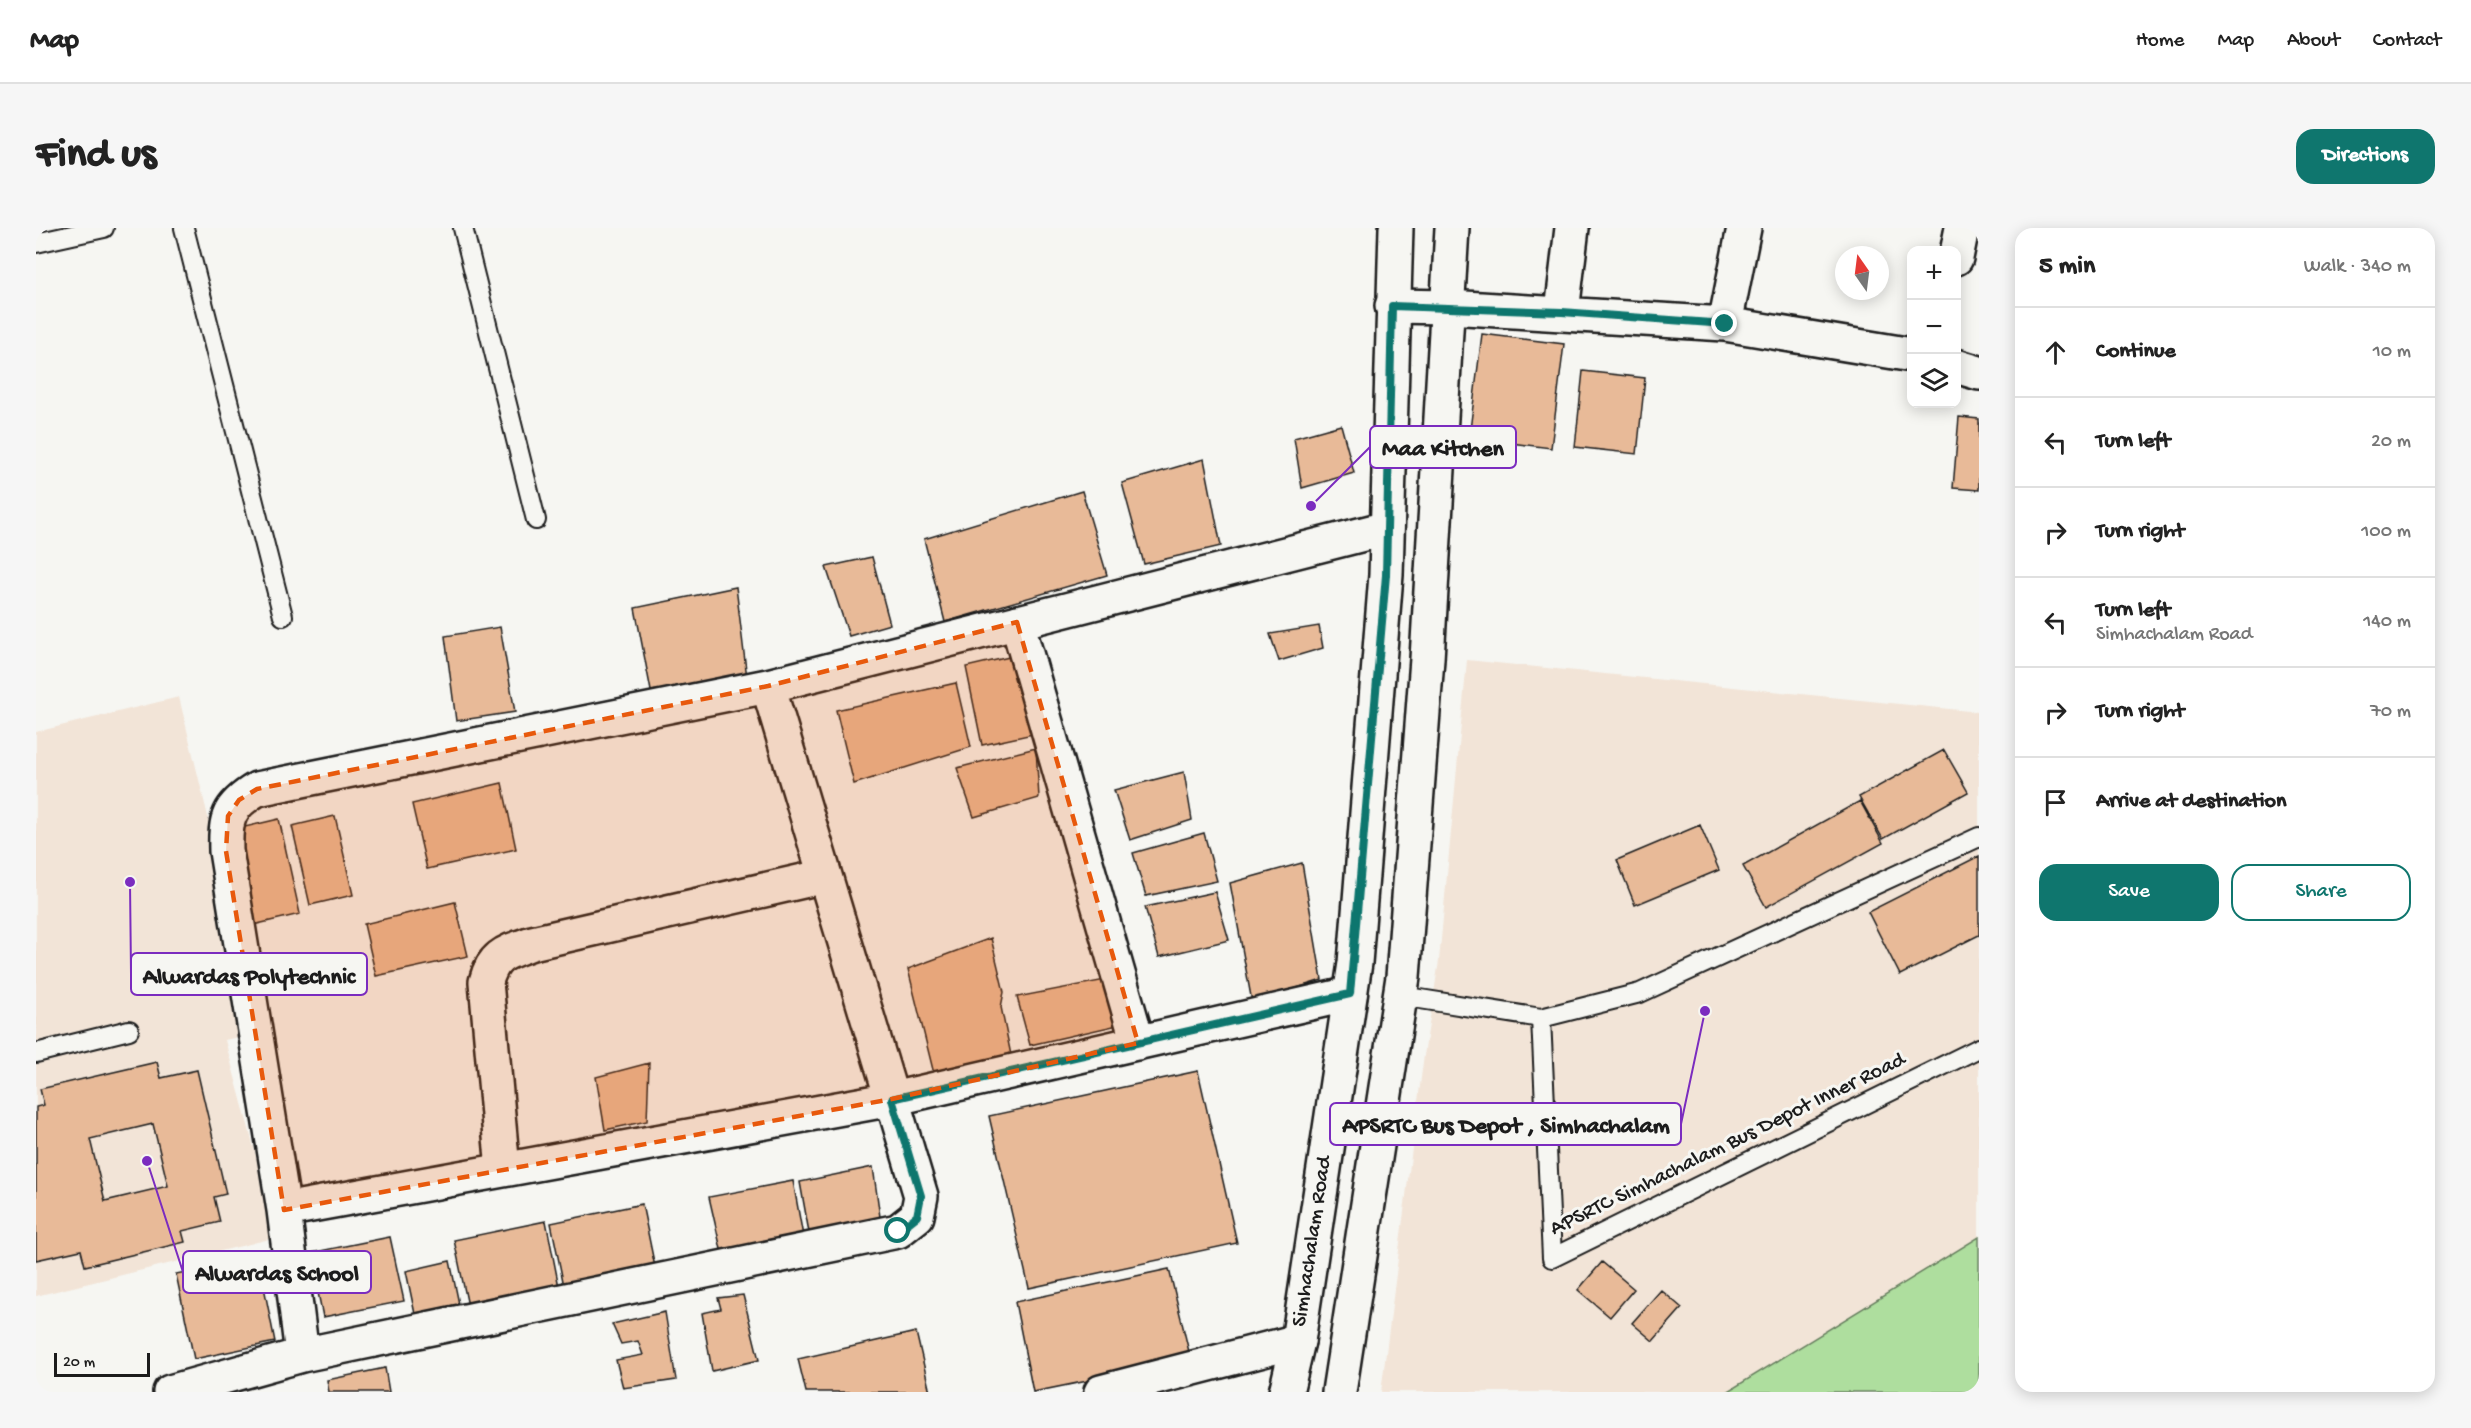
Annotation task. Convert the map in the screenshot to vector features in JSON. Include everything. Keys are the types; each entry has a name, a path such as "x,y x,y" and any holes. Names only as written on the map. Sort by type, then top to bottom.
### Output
{"street":[{"name":"Simhachalam Road","path":"1286,1392 1298,1341 1352,979 1386,575 1396,228"},
{"path":"1339,1392 1402,986 1449,307 1452,228"},
{"path":"1562,312 1572,228"},
{"path":"1725,324 1744,228"},
{"path":"1958,246 1962,228"},
{"path":"1392,306 1562,312 1725,324 1907,354"},
{"path":"1961,368 1979,373"},
{"path":"302,1355 284,1210 226,851 228,816 239,800 257,789 768,686 1387,528"},
{"path":"1017,622 1138,1043"},
{"path":"170,1392 302,1355 898,1231 917,1216 921,1196 768,686"},
{"path":"502,1170 486,982 490,965 504,952 532,943 825,876"},
{"path":"284,1210 892,1099 1138,1043 1352,979 1402,986"},
{"path":"1101,1392 1298,1341"}],"lane":[{"path":"36,243 104,228"},
{"path":"184,228 283,615"},
{"path":"463,228 536,520"},
{"path":"1402,986 1541,1018 1640,993 1979,837"},
{"name":"APSRTC Simhachalam Bus Depot Inner Road","path":"1541,1018 1552,1258 1979,1048"},
{"path":"36,1053 129,1030"}],"highlighted area":[{"path":"1017,622 1138,1043 892,1099 284,1210 226,851 228,816 239,800 257,789 768,686"}],"shaded area":[{"path":"1467,660 1979,712 1979,1237 1727,1392 1381,1392 1423,1062 1439,961"},
{"path":"179,697 260,1032 225,1040 278,1237 36,1296 36,732"}],"green space":[{"path":"1979,1237 1979,1392 1727,1392"}],"building":[{"path":"1482,334 1564,344 1551,448 1469,438"},
{"path":"1583,371 1645,378 1637,454 1575,447"},
{"path":"1959,417 1979,419 1979,490 1953,488"},
{"path":"1341,425 1354,473 1302,488 1294,438"},
{"path":"1204,459 1221,546 1144,564 1122,483"},
{"path":"1082,491 1107,575 945,622 924,539"},
{"path":"872,557 890,624 849,636 826,567"},
{"path":"736,587 747,678 651,691 635,608"},
{"path":"1319,626 1323,648 1279,661 1270,634"},
{"path":"500,627 515,712 456,721 445,636"},
{"path":"1018,655 1033,734 982,745 966,667"},
{"path":"956,683 971,747 854,784 836,710"},
{"path":"1036,748 1039,798 974,817 957,768"},
{"path":"1944,750 1968,792 1883,839 1859,797"},
{"path":"1184,772 1192,820 1130,840 1114,790"},
{"path":"502,783 516,849 427,869 412,804"},
{"path":"1860,801 1883,843 1766,907 1743,866"},
{"path":"335,816 353,895 310,905 292,826"},
{"path":"279,819 300,914 253,925 232,830"},
{"path":"1700,825 1719,870 1635,905 1617,860"},
{"path":"1204,833 1217,881 1146,896 1133,853"},
{"path":"1979,856 1979,935 1900,975 1868,912"},
{"path":"1302,863 1322,980 1252,1002 1230,883"},
{"path":"1215,892 1229,940 1159,957 1145,907"},
{"path":"455,902 468,956 376,976 364,924"},
{"path":"991,938 1004,992 1001,1007 1011,1055 935,1078 908,969"},
{"path":"1105,980 1118,1025 1030,1045 1017,997"},
{"path":"157,1062 161,1078 197,1070 226,1194 214,1197 220,1222 182,1231 185,1242 85,1266 81,1250 36,1260 36,1107 44,1105 40,1089","holes":["153,1124 168,1186 105,1201 90,1139"]},
{"path":"649,1063 647,1121 605,1130 596,1077"},
{"path":"1198,1071 1237,1243 1029,1288 989,1116"},
{"path":"873,1167 881,1224 810,1238 800,1182"},
{"path":"793,1181 803,1236 723,1258 709,1197"},
{"path":"642,1204 655,1267 564,1286 551,1223"},
{"path":"546,1221 559,1287 468,1306 454,1240"},
{"path":"390,1237 404,1301 323,1317 310,1253"},
{"path":"258,1257 275,1342 194,1359 176,1274"},
{"path":"450,1261 459,1304 415,1314 406,1271"},
{"path":"1602,1262 1634,1289 1610,1317 1578,1290"},
{"path":"1169,1269 1191,1360 1033,1392 1015,1302"},
{"path":"1661,1290 1682,1308 1653,1341 1632,1323"},
{"path":"743,1295 759,1360 712,1371 702,1313 721,1309 718,1298"},
{"path":"665,1312 676,1380 623,1388 616,1360 643,1355 638,1341 621,1344 612,1324"},
{"path":"916,1332 930,1392 806,1392 798,1359"},
{"path":"385,1368 389,1392 329,1392 327,1380"}],"place":[{"name":"Maa Kitchen","path":"1311,506"},
{"name":"Alwardas Polytechnic","path":"130,882"},
{"name":"APSRTC Bus Depot , Simhachalam","path":"1705,1011"},
{"name":"Alwardas School","path":"147,1161"}],"route":[{"path":"898,1231 917,1216 921,1196 915,1169 892,1099 1350,994 1355,963 1386,575 1392,306 1562,312 1725,324"}]}
